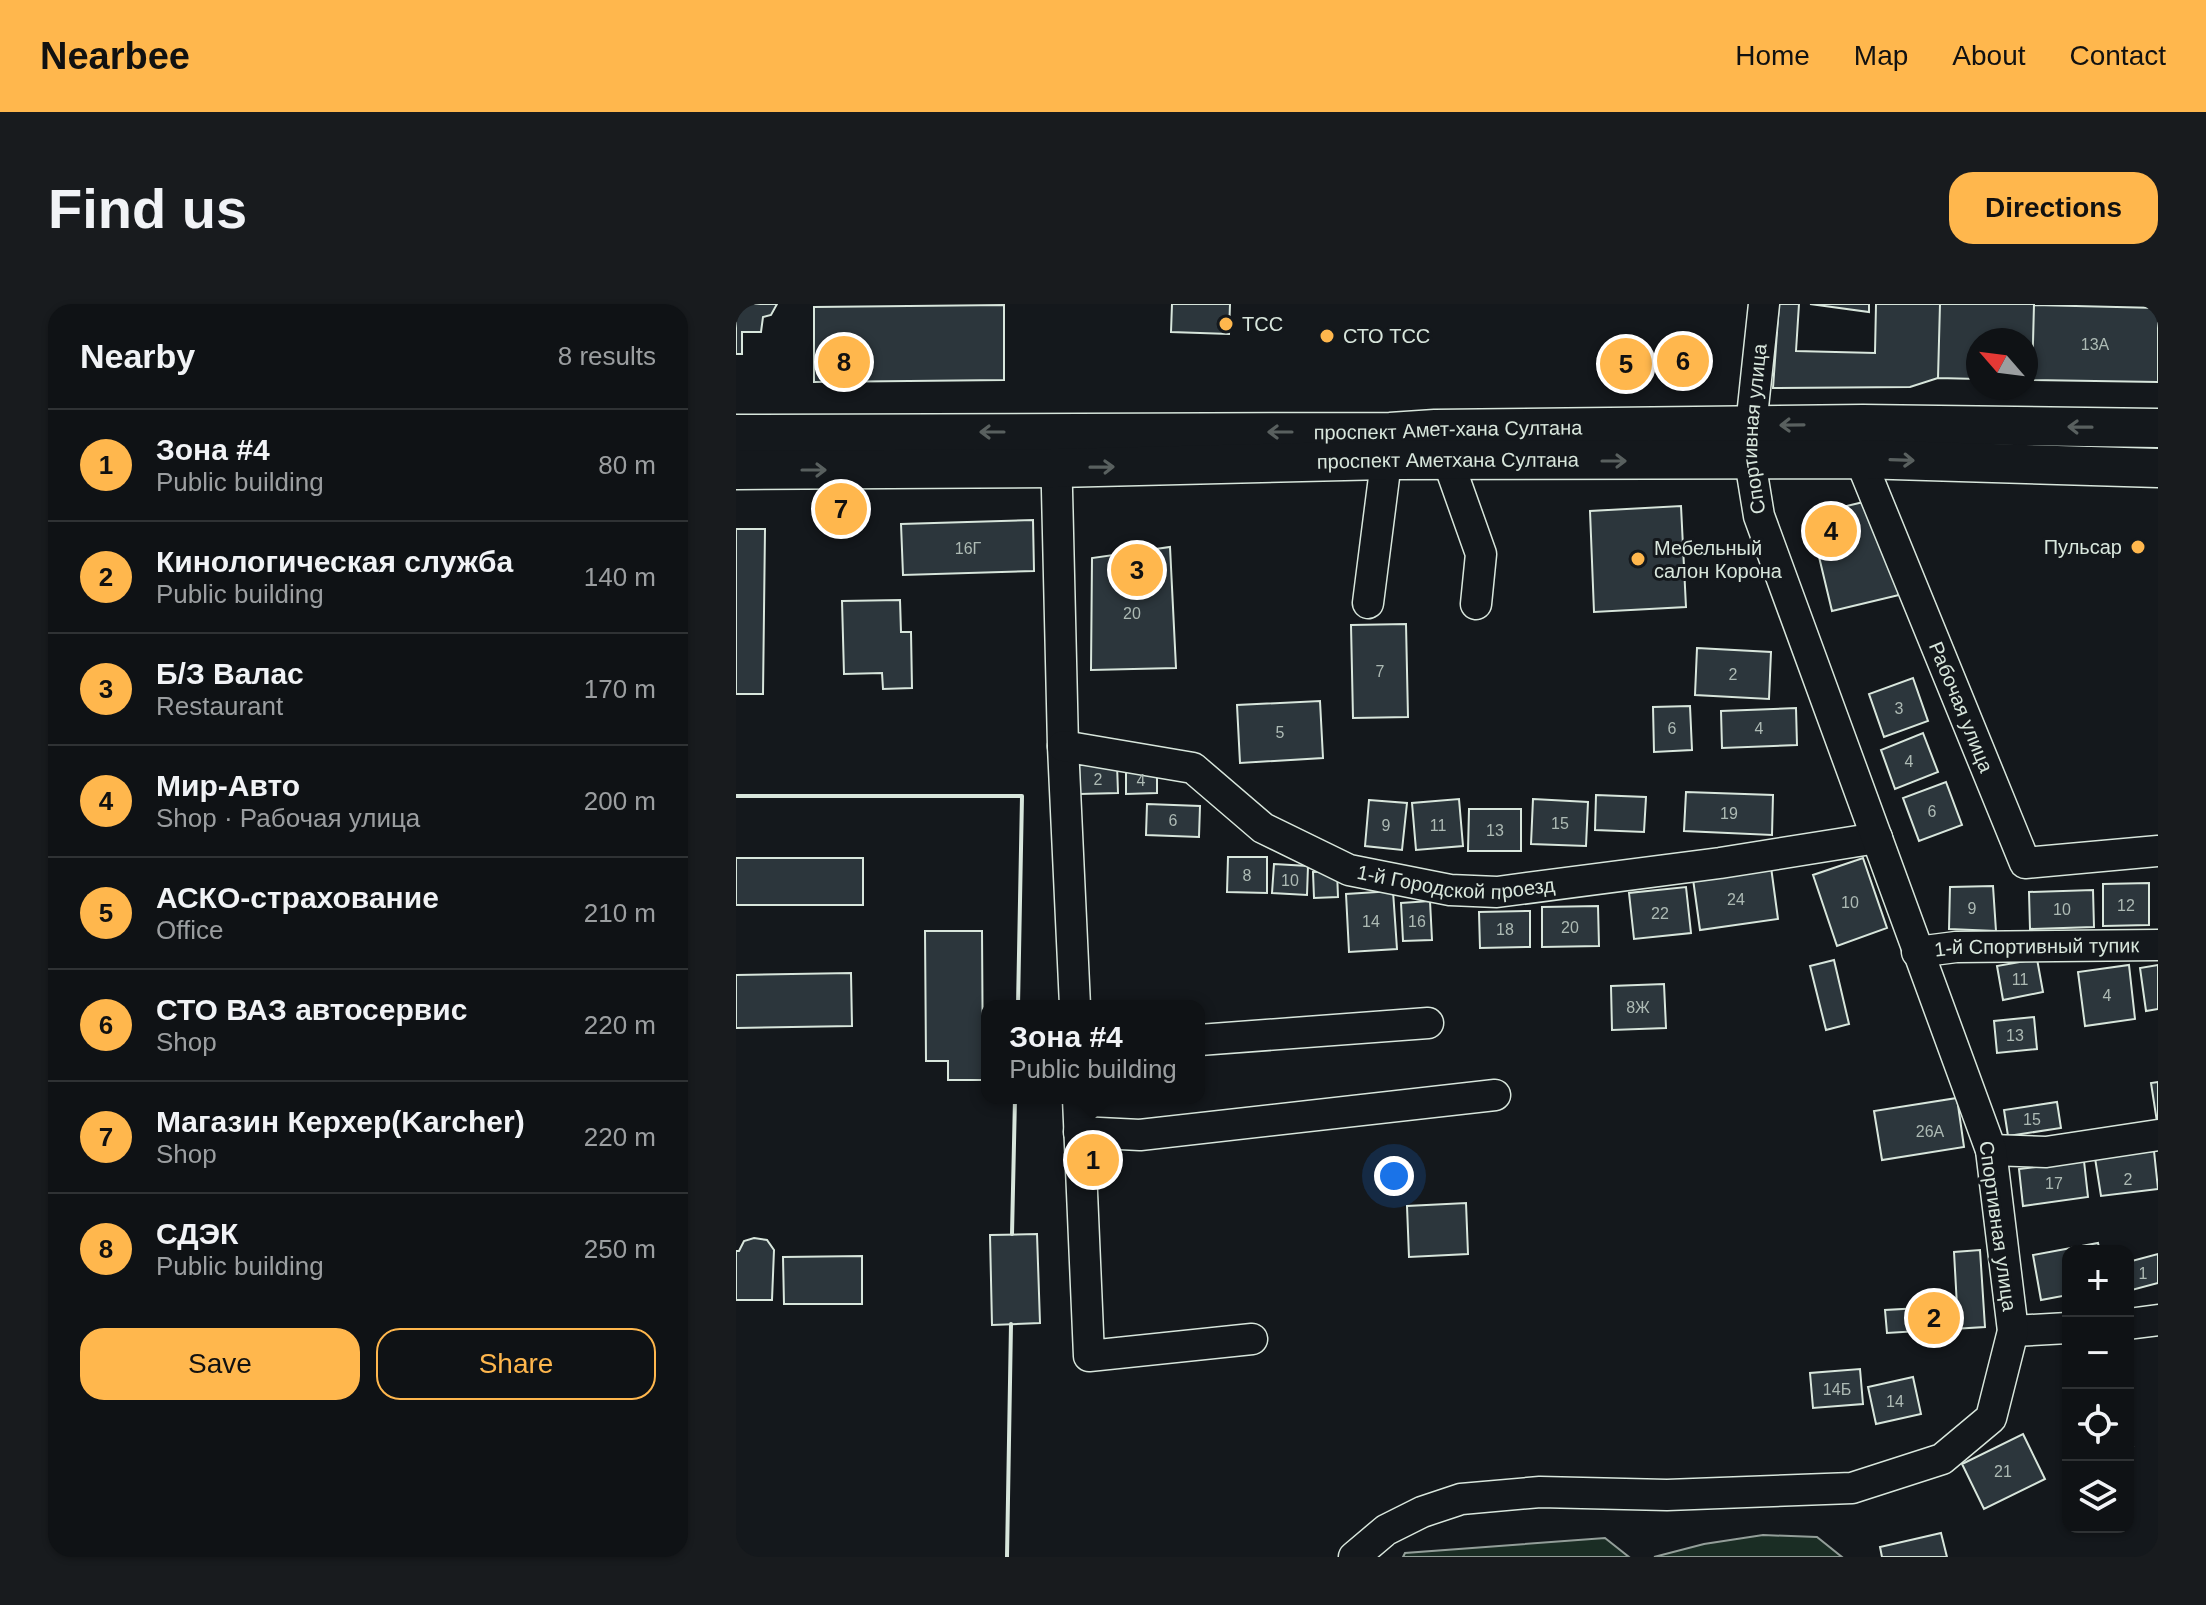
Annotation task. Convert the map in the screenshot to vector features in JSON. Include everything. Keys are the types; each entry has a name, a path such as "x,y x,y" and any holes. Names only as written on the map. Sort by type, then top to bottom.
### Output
{"main road":[{"path":"1862,441 2158,428"},
{"path":"736,434 1056,450"},
{"name":"проспект Аметхана Султана","path":"736,470 1056,450 1862,441 2158,468"}],"street":[{"name":"Спортивная улица","path":"1354,1557 1386,1530 1422,1512 1461,1499 1540,1492 1667,1495 1852,1488 1942,1459 1991,1418 2013,1331 1991,1150 1759,516 1751,444 1764,304"},
{"name":"Рабочая улица","path":"1862,441 2025,863 2158,851"},
{"path":"1447,445 1481,554 1476,604"},
{"path":"1368,603 1389,446"},
{"path":"1056,450 1063,746 1075,1000"},
{"name":"1-й Городской проезд","path":"1063,746 1193,768 1263,828 1349,870 1450,890 1497,892 1720,863 1877,838"},
{"name":"1-й Спортивный тупик","path":"1917,952 1956,947 2158,945"},
{"path":"1205,1040 1428,1023"},
{"path":"1079,1132 1140,1135 1495,1095"},
{"path":"1078,1104 1089,1356 1252,1339"},
{"path":"1991,1150 2046,1152 2158,1135"},
{"path":"2134,1323 2158,1320"},
{"path":"2013,1331 2062,1328"}],"green space":[{"path":"1763,1535 1817,1537 1842,1557 1654,1557 1704,1544"},
{"path":"1605,1538 1629,1557 1403,1557 1405,1553"}],"building":[{"path":"736,304 777,304 771,315 763,317 761,332 742,332 742,354 736,354"},
{"path":"1172,304 1230,304 1229,334 1171,332"},
{"path":"1779,304 1799,304 1796,351 1875,353 1876,304 1940,304 1938,378 1910,387 1773,388"},
{"path":"1810,304 1869,304 1869,312"},
{"path":"1940,304 2034,304 2033,328 1966,328 1966,379 1938,378"},
{"path":"1004,305 1004,380 814,382 814,307"},
{"path":"2034,305 2158,308 2158,382 2038,380 2038,328 2033,328"},
{"path":"1876,499 1899,595 1832,611 1809,515"},
{"name":"Мебельный салон Корона","path":"1681,506 1686,607 1594,612 1590,511"},
{"path":"1033,520 1034,571 903,575 901,524"},
{"path":"736,529 765,529 763,694 736,694"},
{"path":"1170,547 1176,668 1091,670 1092,558"},
{"path":"900,600 901,632 911,632 912,688 883,689 882,673 844,674 842,601"},
{"path":"1406,624 1408,717 1353,718 1351,625"},
{"path":"1697,648 1771,652 1769,699 1695,695"},
{"path":"1913,678 1928,721 1884,737 1869,694"},
{"path":"1320,701 1323,758 1240,763 1237,705"},
{"path":"1690,706 1692,750 1654,752 1653,707"},
{"path":"1796,708 1797,745 1722,748 1721,711"},
{"path":"1923,733 1938,772 1895,789 1881,750"},
{"path":"1117,764 1118,793 1080,794 1079,765"},
{"path":"1126,766 1157,766 1157,793 1126,794"},
{"path":"1946,782 1962,825 1919,841 1903,798"},
{"path":"1686,792 1773,795 1772,835 1684,831"},
{"path":"1596,795 1646,797 1644,832 1595,830"},
{"path":"1459,799 1463,846 1416,850 1412,803"},
{"path":"1533,799 1588,802 1586,846 1531,844"},
{"path":"1369,800 1407,803 1402,850 1365,846"},
{"path":"1147,804 1200,806 1199,837 1146,835"},
{"path":"1469,809 1521,809 1521,851 1468,851"},
{"path":"1228,857 1267,857 1267,893 1227,892"},
{"path":"736,858 863,858 863,905 736,905"},
{"path":"1863,858 1887,928 1837,946 1813,875"},
{"path":"1274,864 1308,866 1307,895 1272,893"},
{"path":"1771,867 1778,919 1700,930 1693,879"},
{"path":"1337,871 1338,897 1314,898 1313,872"},
{"path":"2149,883 2149,925 2103,926 2103,884"},
{"path":"1993,886 1996,931 1949,929 1950,887"},
{"path":"1686,887 1691,933 1634,939 1629,893"},
{"path":"2093,890 2094,927 2030,929 2029,892"},
{"path":"1393,891 1397,949 1349,952 1346,894"},
{"path":"1430,901 1432,940 1403,941 1401,903"},
{"path":"1598,906 1599,946 1542,947 1542,907"},
{"path":"1530,911 1530,947 1480,948 1479,912"},
{"path":"925,931 982,931 981,1080 948,1080 948,1061 926,1061"},
{"path":"2037,959 2043,992 2003,1000 1997,966"},
{"path":"1834,960 1849,1024 1826,1030 1810,966"},
{"path":"2129,965 2135,1019 2085,1026 2078,972"},
{"path":"2158,965 2158,1009 2146,1011 2140,968"},
{"path":"851,973 852,1026 736,1028 736,975"},
{"path":"1664,984 1666,1028 1612,1030 1611,986"},
{"path":"2034,1017 2037,1049 1997,1053 1994,1021"},
{"path":"2158,1082 2158,1121 2157,1122 2151,1083"},
{"path":"1957,1098 1964,1147 1882,1160 1874,1111"},
{"path":"2057,1102 2061,1128 2008,1136 2004,1110"},
{"path":"2154,1151 2158,1189 2101,1196 2095,1158"},
{"path":"2084,1161 2088,1197 2023,1206 2019,1169"},
{"path":"1466,1203 1468,1254 1409,1257 1407,1206"},
{"path":"1037,1234 1040,1323 992,1325 990,1235"},
{"path":"754,1238 767,1240 774,1250 772,1300 736,1300 736,1251 744,1241"},
{"path":"1980,1250 1985,1327 1887,1333 1885,1310 1957,1306 1954,1252"},
{"path":"2062,1250 2062,1296 2041,1300 2033,1255"},
{"path":"2158,1254 2158,1283 2134,1289 2134,1260"},
{"path":"862,1256 862,1304 784,1304 783,1257"},
{"path":"1860,1369 1863,1404 1813,1408 1810,1373"},
{"path":"1913,1377 1921,1414 1876,1424 1868,1387"},
{"path":"2023,1434 2045,1479 1984,1509 1962,1464"},
{"path":"1941,1533 1947,1557 1882,1557 1880,1547"}],"wall":[{"path":"736,796 1022,796 1018,1000"},
{"path":"1012,1234 1015,1104"},
{"path":"1007,1557 1011,1324"}],"place":[{"name":"ТСС","path":"1226,324"},
{"name":"СТО ТСС","path":"1327,336"},
{"name":"СТО ВАЗ автосервис","path":"1683,361"},
{"name":"СДЭК","path":"844,362"},
{"name":"АСКО-страхование","path":"1626,364"},
{"name":"Магазин Керхер(Karcher)","path":"841,509"},
{"name":"Мир-Авто","path":"1831,531"},
{"name":"Пульсар","path":"2138,547"},
{"name":"Мебельный салон Корона","path":"1638,559"},
{"name":"Б/З Валас","path":"1137,570"},
{"name":"Зона #4","path":"1093,1160"},
{"name":"Кинологическая служба","path":"1934,1318"}]}
